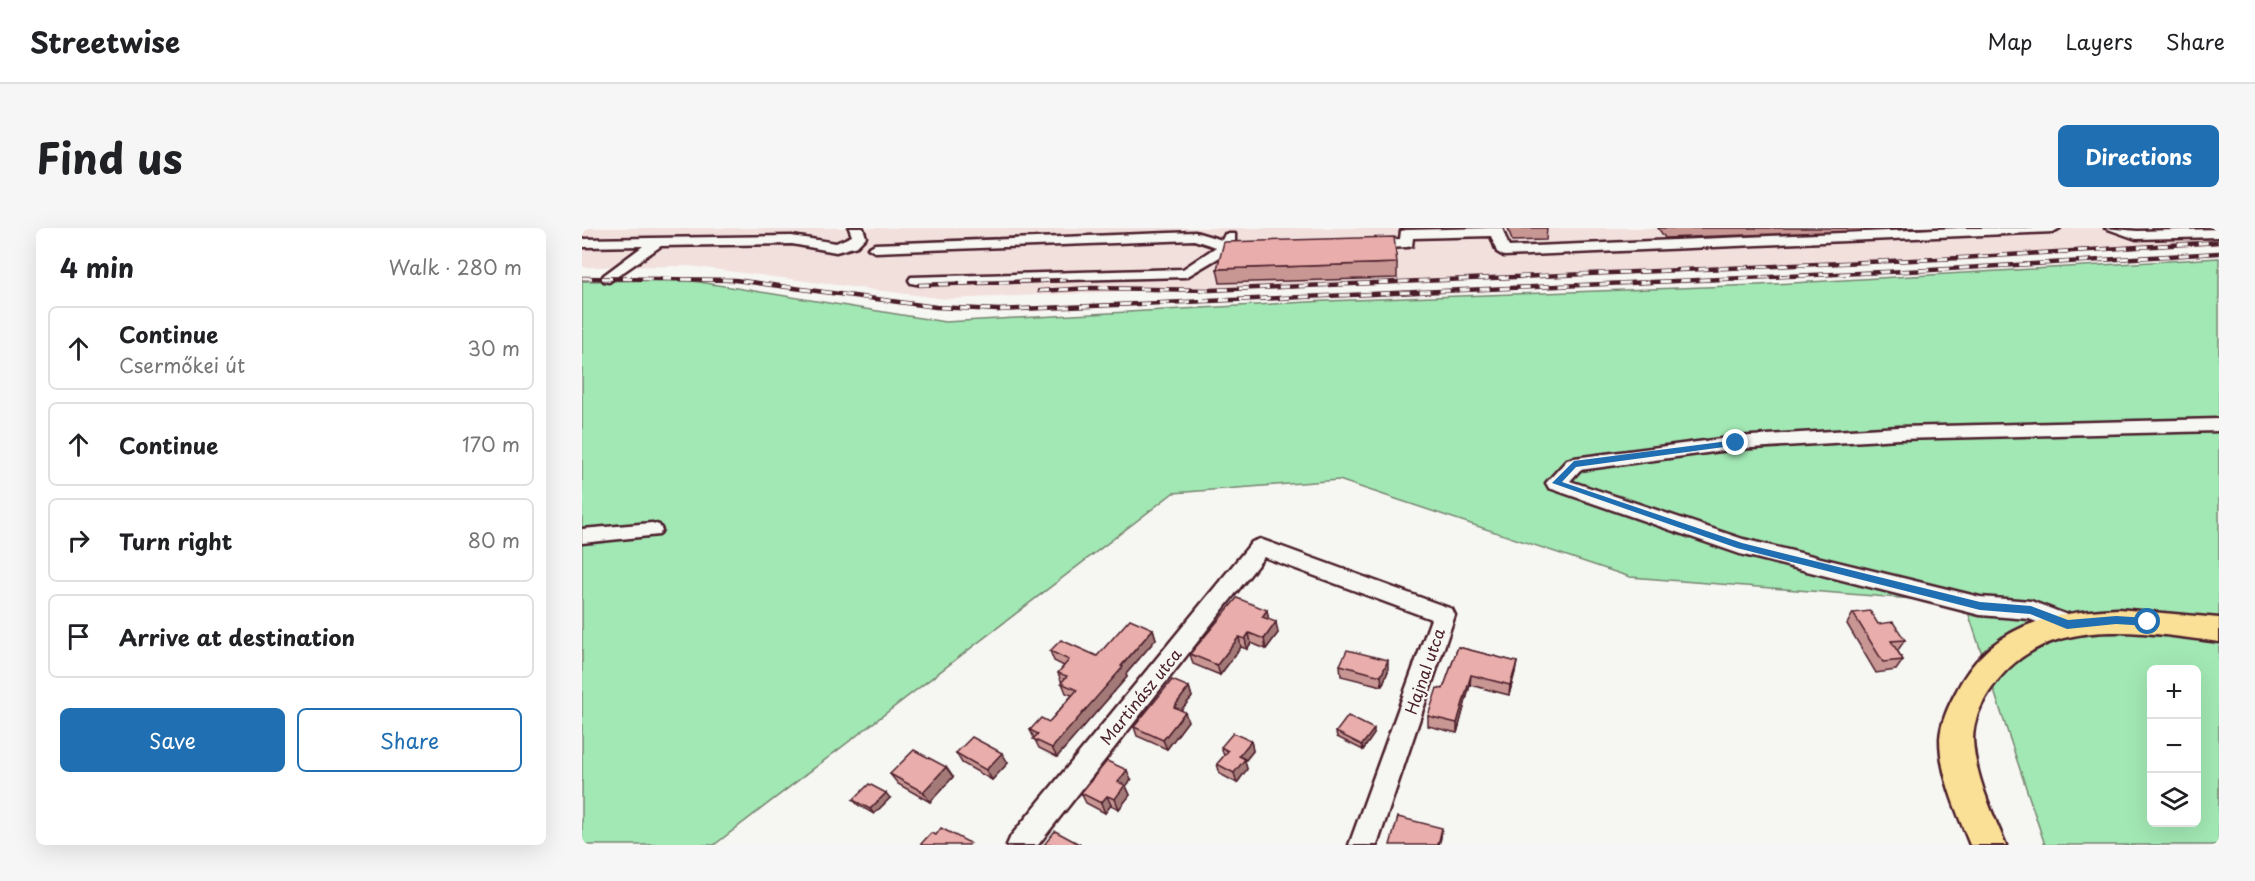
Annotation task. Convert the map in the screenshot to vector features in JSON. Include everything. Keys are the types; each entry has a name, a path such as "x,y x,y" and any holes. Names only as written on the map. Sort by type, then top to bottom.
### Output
{"main road":[{"path":"1988,845 1972,804 1957,743 1965,707 1991,661 2005,649 2046,630 2067,624 2116,620 2219,630"}],"street":[{"path":"671,228 691,231 761,228"},
{"path":"582,243 655,244 792,240 805,241 821,248 832,248 854,242 859,237 856,228"},
{"path":"1347,246 1407,243 1406,231 1496,230 1504,252 2053,228"},
{"path":"2112,228 2136,235 2219,232"},
{"path":"916,280 1186,273 1231,236"},
{"path":"874,248 1231,236 1264,250"},
{"path":"609,278 655,244"},
{"path":"2067,624 2031,610 1980,606 1740,546 1556,483 1574,464 1736,443 1899,433 2219,425"},
{"path":"582,536 652,530"},
{"name":"Martinász utca","path":"1021,845 1260,547"},
{"name":"Hajnal utca","path":"1260,547 1444,615 1363,845"}],"shaded area":[{"path":"582,228 2219,228 2219,245 946,299 689,266 582,267"}],"green space":[{"path":"2219,258 2219,845 2045,845 1965,603 1630,577 1339,480 1173,493 714,845 582,845 582,281 687,280 945,322 1327,301 1759,285"}],"building":[{"path":"1394,237 1397,263 1217,269 1224,242"},
{"path":"1237,598 1267,610 1262,617 1276,622 1264,639 1249,633 1245,639 1239,637 1217,665 1190,654"},
{"path":"1870,611 1878,624 1893,622 1905,640 1891,641 1903,660 1883,662 1853,613"},
{"path":"1130,619 1153,629 1052,748 1033,739 1038,734 1030,730 1041,718 1049,722 1077,690 1061,683 1067,676 1058,673 1069,660 1050,651 1061,640 1097,656"},
{"path":"1458,647 1517,662 1510,685 1471,675 1457,723 1428,716 1437,688 1443,689"},
{"path":"1347,650 1388,660 1381,676 1340,665"},
{"path":"1172,680 1189,687 1174,707 1185,712 1163,740 1134,727"},
{"path":"1348,716 1374,729 1362,745 1336,732"},
{"path":"1233,733 1251,741 1239,756 1245,759 1234,773 1217,764 1228,751 1221,747"},
{"path":"972,737 1002,753 986,770 956,753"},
{"path":"914,750 946,767 923,792 890,774"},
{"path":"1107,761 1127,770 1118,782 1125,785 1115,799 1107,796 1101,803 1081,793"},
{"path":"869,784 886,793 870,809 853,800"},
{"path":"1398,817 1442,828 1438,845 1390,845"},
{"path":"941,828 970,843 969,845 920,845 931,833 936,835"},
{"path":"1055,831 1081,845 1044,845"}],"railway":[{"path":"1039,291 1092,288 1210,290 1961,258 2219,242"},
{"path":"582,278 735,280 936,307 998,310 1931,270 2219,253"},
{"path":"919,285 1066,280"}],"route":[{"path":"1736,443 1574,464 1556,483 1740,546 1980,606 2031,610 2067,624 2116,620 2148,622"}]}
